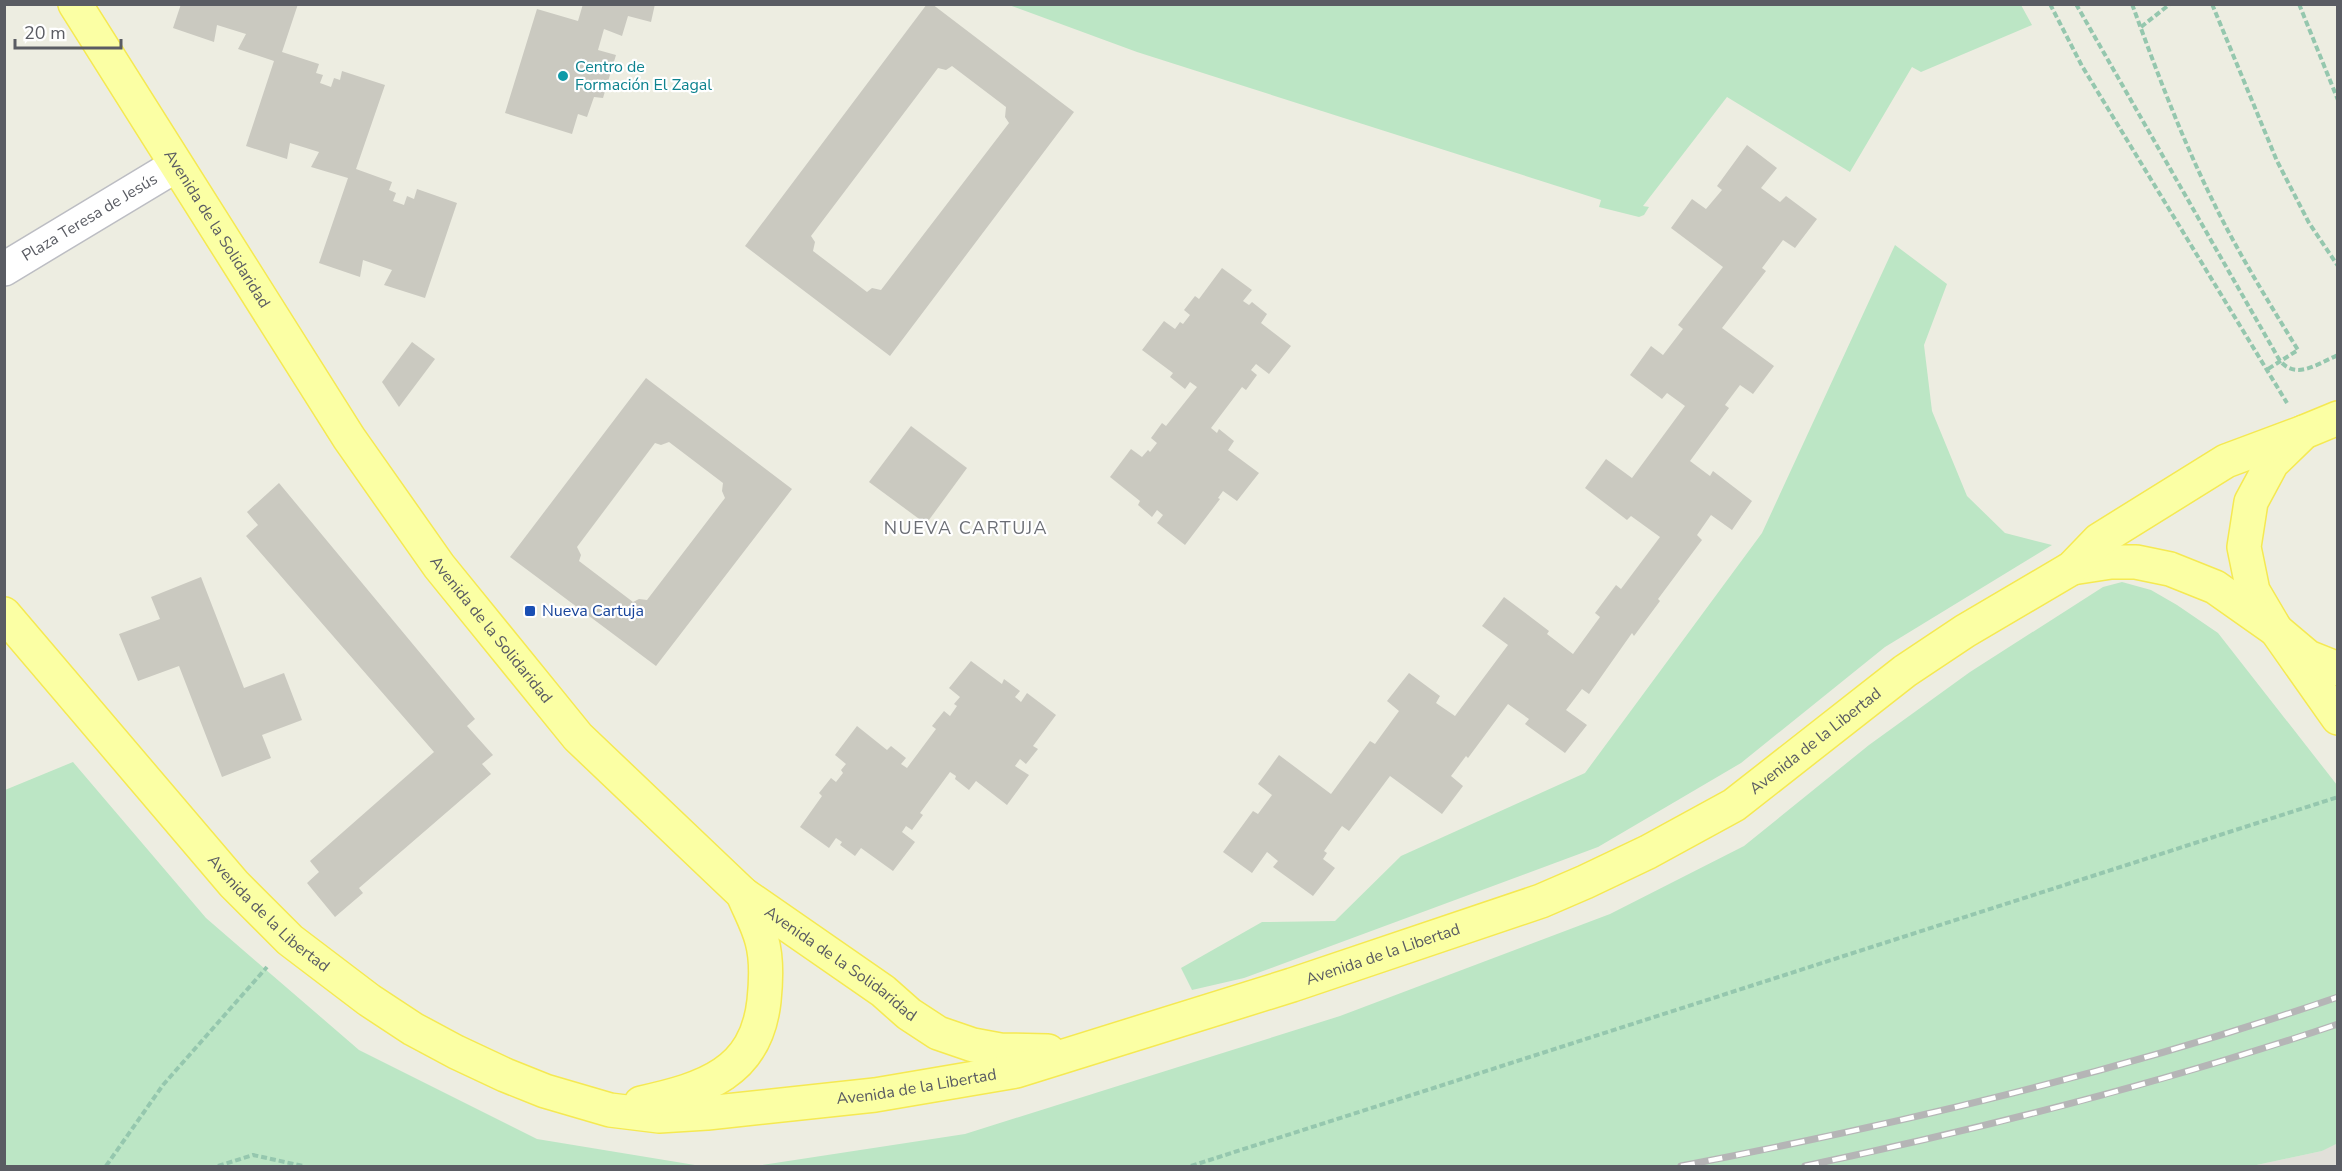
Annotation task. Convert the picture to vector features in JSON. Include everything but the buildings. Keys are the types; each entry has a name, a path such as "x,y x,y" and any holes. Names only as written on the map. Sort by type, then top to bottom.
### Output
{"main road":[{"name":"Avenida de la Solidaridad","path":"75,4 175,166 349,438 439,566 578,737 742,894 883,991 909,1014 938,1033 973,1045 1000,1050 1080,1050"},
{"name":"Avenida de la Libertad","path":"4,614 234,884 290,940 369,1000 413,1029 505,1075 545,1091 610,1110 659,1116 875,1095 1016,1071 1292,985 1541,901 1647,852 1734,805 1905,671 1965,631 2072,568 2099,540 2226,461 2337,418"},
{"path":"2304,432 2272,463 2251,502 2244,547 2253,591 2276,630 2337,718"},
{"name":"Avenida de la Libertad","path":"2072,568 2111,562 2136,562 2170,569 2215,587 2276,630"},
{"path":"2276,630 2308,657 2337,669"},
{"name":"Avenida de la Libertad","path":"610,1110 656,1100 700,1086 727,1073 749,1051 762,1022 766,983 762,942 742,894"}],"street":[{"name":"Plaza Teresa de Jesús","path":"4,269 175,166"}],"path":[{"path":"2050,4 2082,66 2268,369 2304,432"},
{"path":"2076,4 2280,361 2287,370 2299,371 2337,355"},
{"path":"2133,4 2208,191 2246,264 2298,350 2268,369"},
{"path":"2141,27 2170,4"},
{"path":"2212,4 2277,161 2309,223 2337,266"},
{"path":"2299,4 2337,100"},
{"path":"1191,1167 2337,796"},
{"path":"105,1167 163,1085 290,940"},
{"path":"218,1167 253,1155 303,1167"}],"shaded area":[{"path":"2337,1141 2337,1166 2252,1166 2322,1151"}],"green space":[{"path":"1009,5 2021,5 2032,25 1921,72 1912,67 1850,172 1727,97 1643,206 1649,207 1644,215 1639,217 1599,207 1601,200 1137,52"},
{"path":"1895,245 1947,284 1924,345 1932,411 1967,496 2005,533 2052,545 1885,647 1741,763 1598,847 1244,978 1192,990 1181,968 1262,922 1335,921 1401,856 1585,773 1762,533"},
{"path":"2122,582 2151,590 2218,633 2337,785 2338,1143 2322,1151 2252,1166 756,1166 965,1134 1340,1016 1610,914 1744,846 1869,745 1970,672 2103,587"},
{"path":"73,762 206,918 359,1050 537,1139 701,1166 5,1166 5,790"}],"railway":[{"path":"1681,1166 1848,1132 2094,1072 2176,1049 2338,997"},
{"path":"1805,1166 2073,1103 2206,1066 2338,1024"}],"place":[{"name":"Centro de Formación El Zagal","path":"563,76"},
{"name":"Nueva Cartuja","path":"530,611"}],"district":[{"name":"NUEVA CARTUJA","path":"966,528"}]}
